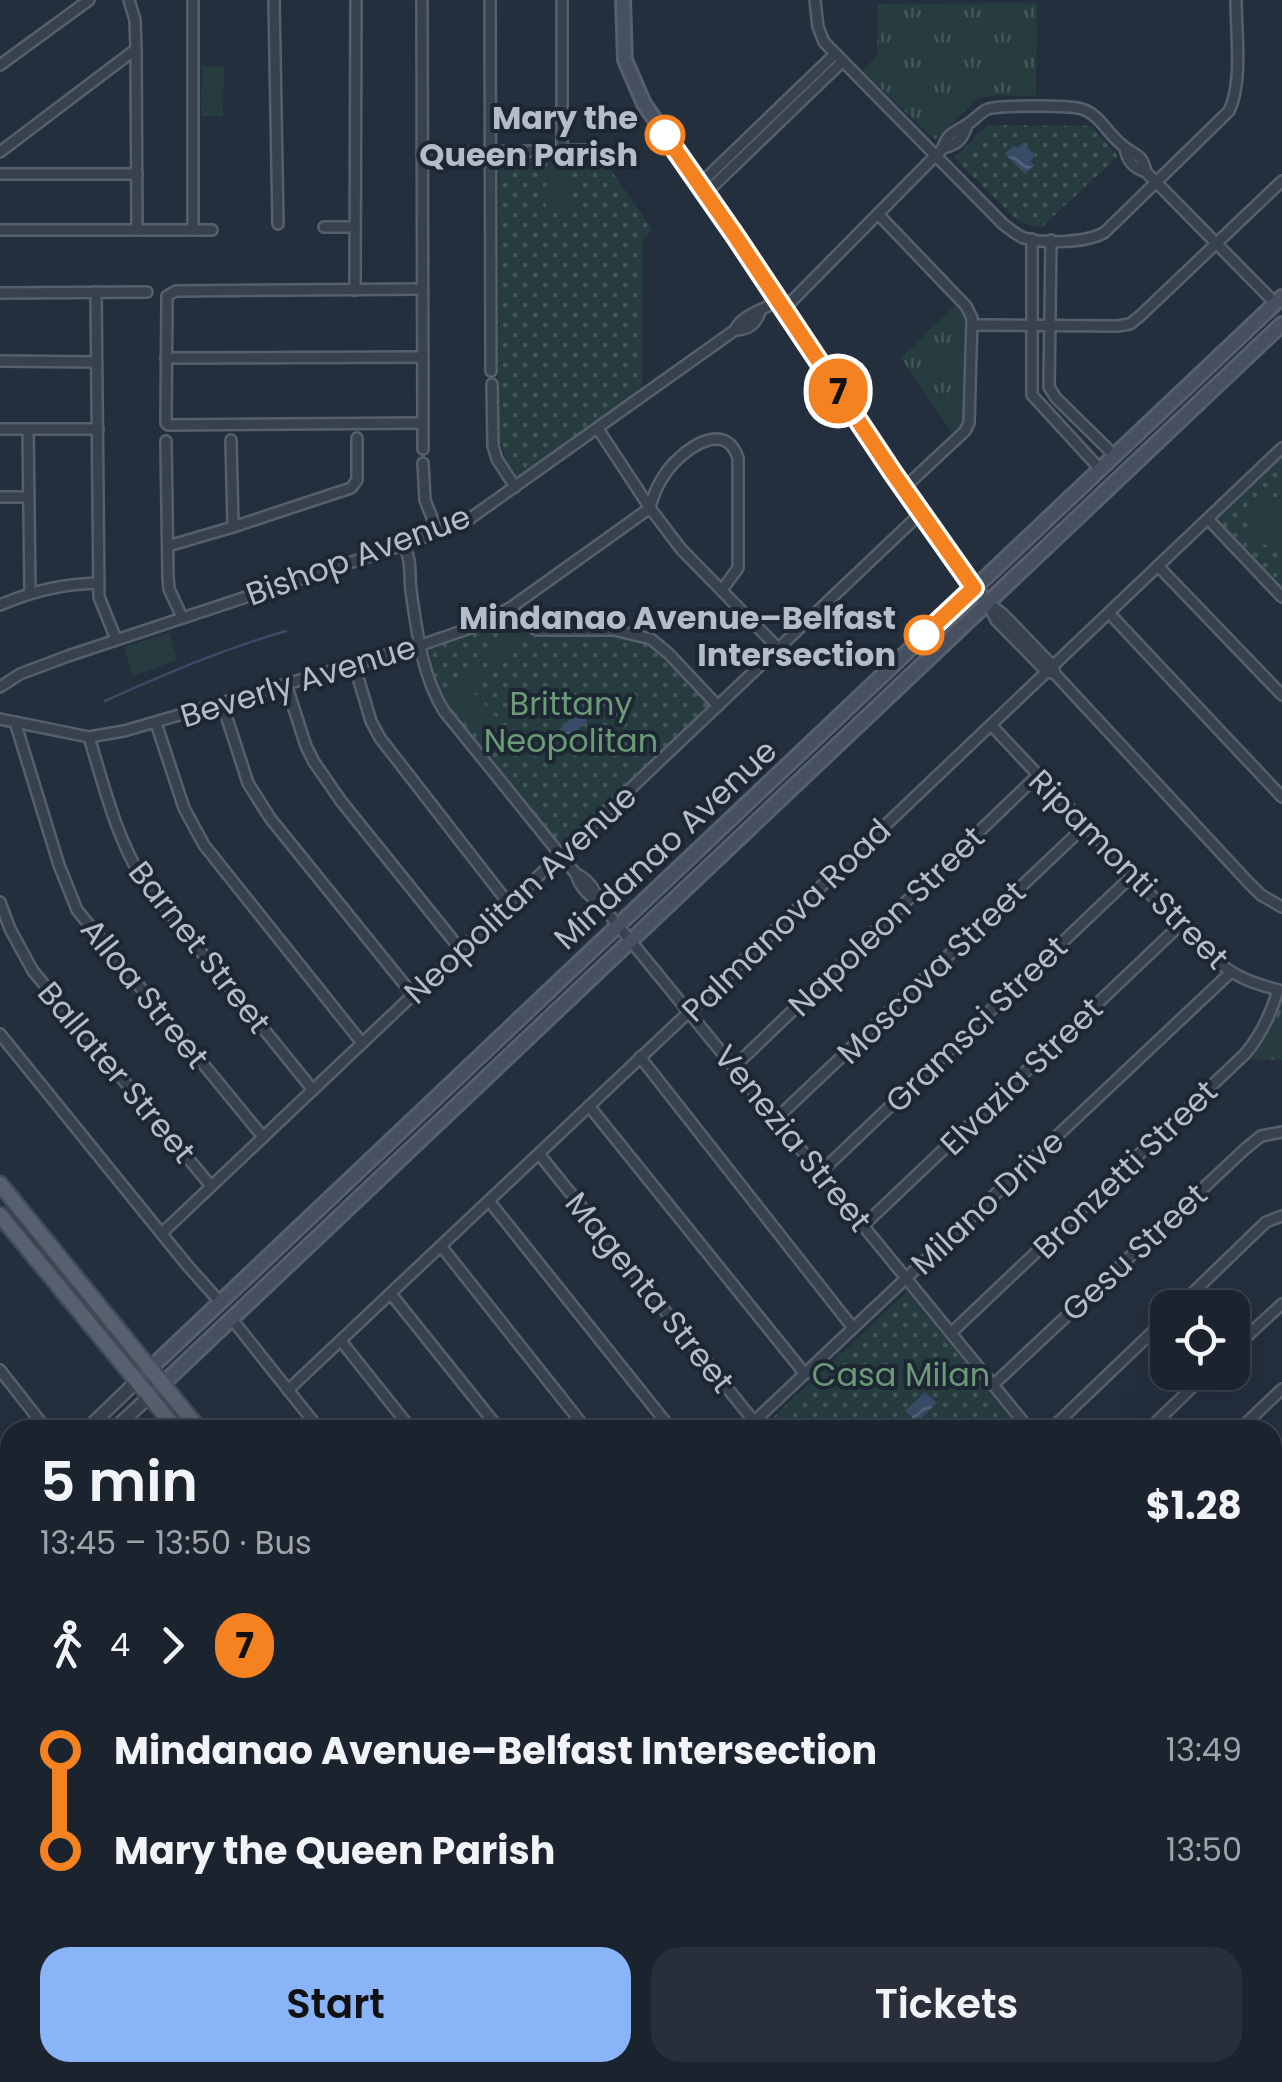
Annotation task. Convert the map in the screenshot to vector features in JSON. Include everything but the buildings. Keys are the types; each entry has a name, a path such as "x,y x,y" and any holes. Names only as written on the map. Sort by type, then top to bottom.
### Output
{"main road":[{"path":"623,0 625,60 652,118 920,513 987,602"},
{"name":"Mindanao Avenue","path":"137,1381 1279,300"},
{"name":"Mindanao Avenue","path":"150,1396 1282,324"},
{"path":"0,1184 192,1420"},
{"path":"0,1215 169,1420"},
{"path":"220,1302 231,1318"}],"street":[{"path":"0,65 89,0"},
{"path":"129,0 135,20 136,49 136,230"},
{"path":"193,0 193,230"},
{"path":"274,0 278,224"},
{"path":"355,290 356,0"},
{"path":"422,0 423,449"},
{"path":"490,0 490,371"},
{"path":"562,0 562,152"},
{"path":"816,0 818,28 838,58 940,152 1003,224 1017,234 1051,240 1097,237 1223,117 1233,103 1236,80 1236,0"},
{"path":"0,152 136,49"},
{"path":"703,189 838,58"},
{"name":"Bishop Avenue","path":"0,687 20,674 116,639 465,522 736,330 744,330 758,320 760,312 781,305 940,152 959,141 967,125 994,108 1079,108 1094,115 1124,148 1136,168 1156,182"},
{"path":"422,153 592,150"},
{"path":"0,174 137,174"},
{"path":"972,325 1130,324 1282,181"},
{"path":"1156,182 1216,244 1279,300"},
{"path":"878,214 966,306 972,325 968,427 904,488"},
{"path":"324,227 355,226"},
{"path":"0,230 212,230"},
{"path":"1032,239 1032,395 1100,469"},
{"path":"1051,240 1048,379 1052,393 1114,456"},
{"path":"422,289 176,292 167,296 166,424 423,422"},
{"path":"0,292 147,292"},
{"path":"96,292 98,597 116,639"},
{"path":"166,358 422,356"},
{"path":"0,361 96,362"},
{"path":"492,384 493,446 514,487"},
{"path":"0,429 98,429"},
{"path":"28,429 30,592"},
{"path":"598,429 682,549 778,648"},
{"path":"168,546 233,528 355,485 357,438"},
{"name":"Beverly Avenue","path":"0,719 89,737 156,723 479,626 650,508 668,470 690,449 714,438 735,449 738,458 738,568 722,590"},
{"path":"231,440 233,528"},
{"path":"166,441 170,589 182,617"},
{"name":"Palmanova Road","path":"288,1390 990,725 1052,671 1282,448"},
{"path":"423,463 425,500 438,533"},
{"path":"0,497 29,498"},
{"name":"Neopolitan Avenue","path":"162,1233 920,513"},
{"path":"1208,519 1282,597"},
{"name":"Venezia Street","path":"403,545 409,555 409,578 430,684 444,711 585,890 631,939 1022,1420"},
{"path":"1158,566 1282,695"},
{"path":"0,605 30,592 98,582"},
{"path":"987,602 996,620 1052,671 1248,882 1282,907"},
{"path":"510,608 537,630 614,630 650,639 718,706"},
{"path":"1109,613 1282,796"},
{"path":"354,664 380,738 509,904"},
{"path":"286,684 314,762 461,950"},
{"path":"222,703 248,783 270,818 413,995"},
{"name":"Alloa Street","path":"15,722 58,865 77,910 263,1137"},
{"path":"156,723 184,808 204,845 362,1043"},
{"name":"Ripamonti Street","path":"990,725 1179,926 1230,973 1280,990"},
{"name":"Barnet Street","path":"89,737 130,860 313,1090"},
{"name":"Napoleon Street","path":"734,1066 1037,776"},
{"name":"Moscova Street","path":"777,1118 1084,826"},
{"name":"Gramsci Street","path":"821,1172 1132,876"},
{"name":"Ballater Street","path":"0,902 33,971 212,1186"},
{"name":"Elvazia Street","path":"864,1225 1179,926"},
{"name":"Milano Drive","path":"763,1420 804,1374 1230,973"},
{"name":"Bronzetti Street","path":"951,1333 1245,1054 1266,1024 1280,990"},
{"path":"0,1034 220,1302"},
{"path":"640,1057 853,1328"},
{"path":"589,1106 804,1374"},
{"name":"Gesu Street","path":"993,1385 1245,1149 1261,1136 1282,1132"},
{"name":"Magenta Street","path":"539,1154 753,1420"},
{"path":"489,1201 664,1420"},
{"path":"1196,1290 1266,1222 1282,1216"},
{"path":"441,1246 579,1420"},
{"path":"391,1294 492,1420"},
{"path":"1250,1333 1282,1304"},
{"path":"231,1318 312,1420"},
{"path":"1060,1420 1150,1334"},
{"path":"341,1341 404,1420"},
{"path":"0,1370 4,1383 38,1420"},
{"name":"Mindanao Avenue","path":"96,1420 137,1381"},
{"path":"1249,1420 1282,1389"},
{"path":"1158,1420 1189,1390"},
{"name":"Mindanao Avenue","path":"125,1420 150,1396"}],"green space":[{"path":"1037,3 1036,96 994,95 977,99 935,140 863,71 877,55 878,4"},
{"path":"202,66 224,66 223,116 201,116"},
{"path":"988,125 1091,126 1118,156 1042,227 1032,226 1017,220 954,158"},
{"path":"499,158 600,160 653,230 643,238 642,389 518,476 498,439"},
{"path":"547,166 570,166 570,209 546,209"},
{"path":"956,304 964,316 963,416 953,434 901,358"},
{"path":"1282,457 1282,588 1217,520"},
{"path":"1250,502 1282,503 1282,545 1250,544"},
{"name":"Brittany Neopolitan","path":"513,617 528,631 544,636 618,635 647,643 672,662 708,702 708,709 561,848 446,706 429,649"},
{"path":"511,622 524,634 494,665 482,653"},
{"path":"169,633 177,660 132,676 124,647"},
{"path":"473,661 485,673 455,703 443,691"},
{"path":"474,693 508,730 489,748 454,711"},
{"path":"1282,1001 1282,1060 1250,1059 1274,1021"},
{"name":"Casa Milan","path":"907,1292 1014,1420 770,1420"}],"water":[{"path":"1023,143 1036,156 1025,174 1005,154"},
{"path":"578,711 587,721 566,741 557,732"},
{"path":"925,1392 937,1403 922,1420 912,1420 905,1411"}],"waterway":[{"path":"105,701 194,663 286,631"}],"bus line":[{"name":"7","path":"665,135 974,588 924,635"}],"place":[{"name":"Mary the Queen Parish","path":"665,135"},
{"name":"Mindanao Avenue–Belfast Intersection","path":"924,635"}]}
